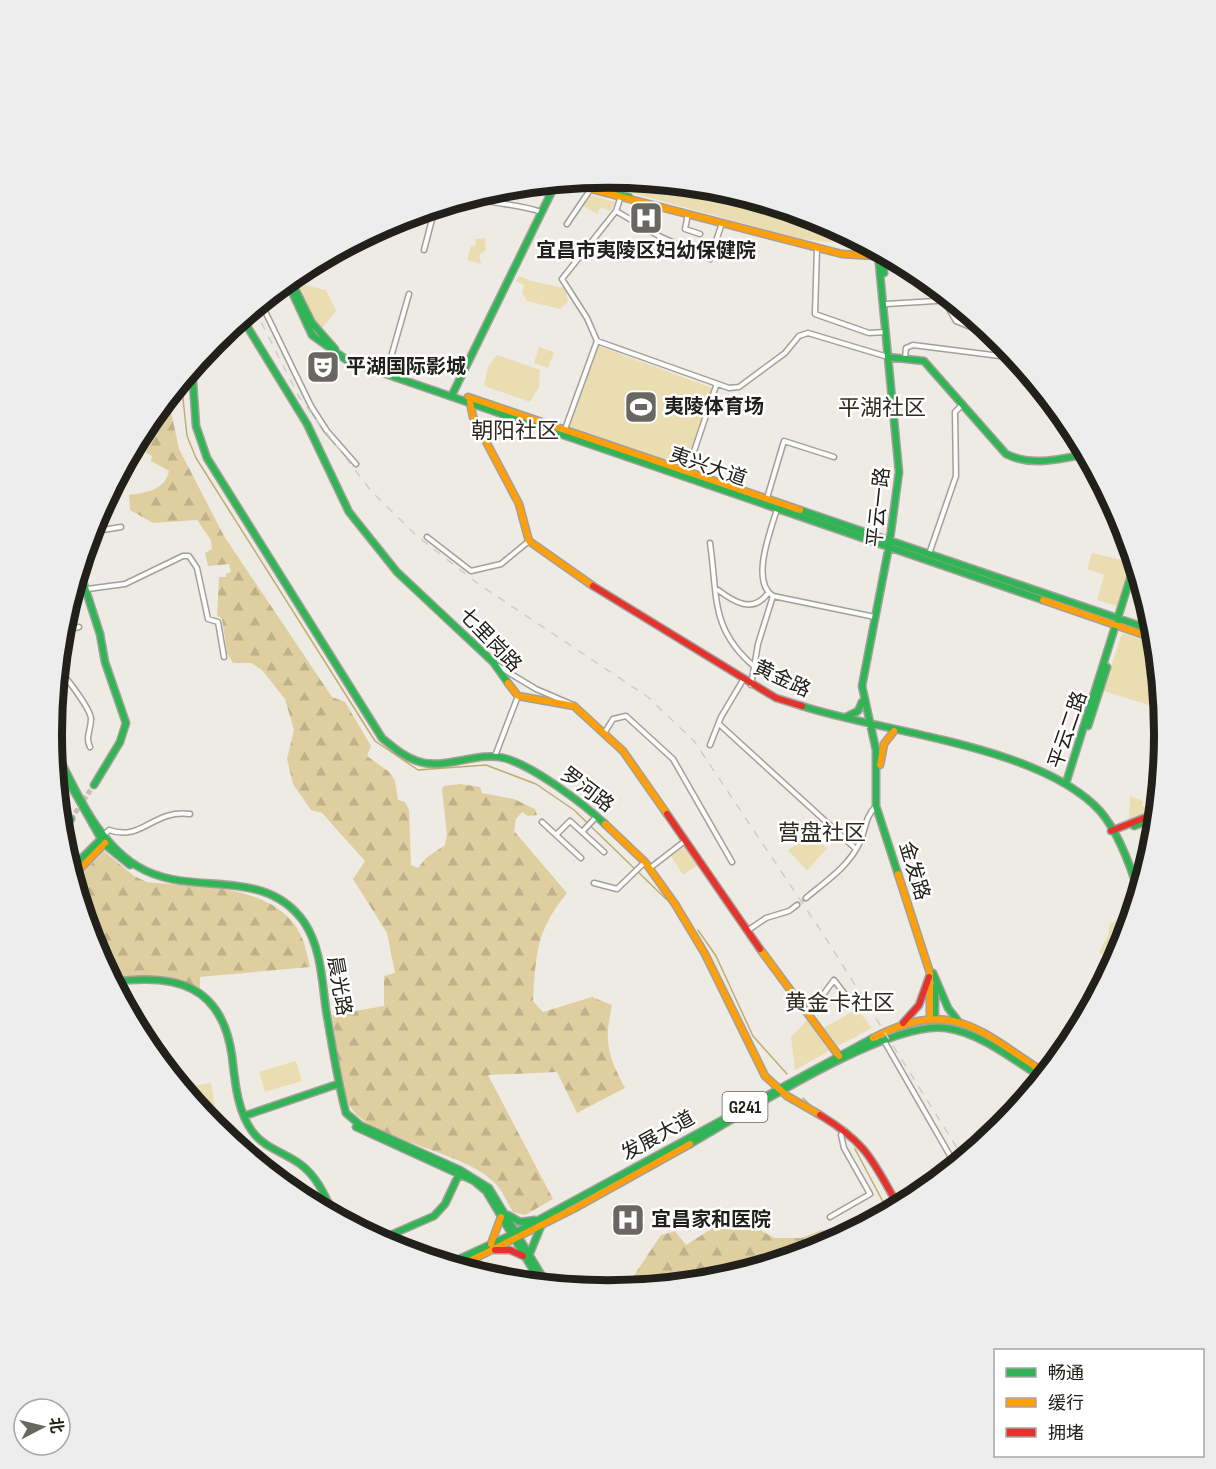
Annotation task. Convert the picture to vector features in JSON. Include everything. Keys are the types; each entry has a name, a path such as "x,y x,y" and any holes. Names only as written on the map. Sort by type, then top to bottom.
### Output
{"main road":[{"path":"596,188 621,197 817,248 867,254"},
{"path":"586,189 817,246 868,254"},
{"path":"453,394 552,191"},
{"name":"平云一路","path":"881,261 890,357"},
{"name":"平云一路","path":"871,725 865,700 865,686 891,544 901,473 882,261"},
{"name":"夷兴大道","path":"293,288 318,334 350,358 560,435 777,509 929,554 1119,622 1145,634"},
{"name":"夷兴大道","path":"292,289 306,327 331,351 348,361 565,429 891,544 1119,622 1144,628"},
{"name":"七里岗路","path":"247,325 307,424 348,512 397,572 493,662 518,696 574,706 605,732 647,782 747,931 839,1056"},
{"path":"890,357 924,361 1006,454 1014,459 1032,461 1077,455"},
{"name":"罗河路","path":"191,381 196,435 205,460 382,738 419,762 432,764 495,756 522,765 597,816 648,865 675,904 705,954 765,1076 781,1091 844,1130 867,1150 894,1200"},
{"path":"470,402 473,417 519,504 529,541"},
{"name":"黄金路","path":"529,541 596,588 751,685 804,708 953,744 1048,773 1066,783 1100,810 1113,832 1134,881"},
{"name":"平云一路","path":"871,725 862,700 875,617 891,544"},
{"name":"平云二路","path":"1119,622 1131,578"},
{"path":"84,582 100,634 105,662 126,723 120,742 94,785"},
{"name":"平云二路","path":"1066,783 1133,583"},
{"path":"841,718 854,716 862,700"},
{"name":"金发路","path":"871,725 880,765 876,788 878,805 932,973 933,1027"},
{"name":"金发路","path":"871,725 878,761 874,788 876,806 932,973"},
{"path":"880,765 884,744 894,731"},
{"name":"晨光路","path":"63,763 104,840"},
{"name":"晨光路","path":"63,771 104,840 119,858 154,877 254,889 282,902 294,912 310,937 343,1114 357,1128 474,1181 486,1191 503,1214 538,1276"},
{"path":"1113,832 1148,819"},
{"path":"77,864 104,840"},
{"path":"79,869 104,840"},
{"path":"932,973 948,1008 959,1022"},
{"path":"899,1027 919,1005 932,973"},
{"path":"120,981 164,980 196,989 207,998 219,1012 226,1030 244,1116 255,1135 301,1164 320,1186 329,1204"},
{"name":"发展大道","path":"781,1091 839,1056 899,1027 933,1019 959,1022 1040,1070"},
{"name":"发展大道","path":"459,1260 516,1236 781,1091 900,1032 933,1027 958,1029 1036,1074"},
{"path":"244,1116 336,1085"},
{"path":"390,1235 434,1216 444,1204 459,1173"},
{"path":"503,1214 520,1222 540,1223 527,1255 492,1247 503,1214"},
{"name":"发展大道","path":"467,1262 492,1247"},
{"name":"晨光路","path":"527,1255 542,1277"}],"street":[{"path":"567,224 590,190"},
{"path":"565,429 597,341 587,318 562,279 616,211 621,197"},
{"path":"489,202 526,206 541,212"},
{"path":"616,211 659,236 710,259 722,222"},
{"path":"688,214 685,229 700,234"},
{"path":"424,250 433,217"},
{"path":"817,248 815,314 869,333 886,332"},
{"path":"387,371 409,294"},
{"path":"886,304 942,302"},
{"path":"948,307 956,321 972,327"},
{"path":"264,310 311,406 327,431 356,464"},
{"path":"597,341 716,386 739,387 785,353 799,336 808,333 890,357"},
{"path":"905,358 908,346 913,345 1002,356"},
{"path":"687,472 716,386"},
{"path":"929,554 956,476 955,412 962,405"},
{"path":"766,499 784,441 834,457"},
{"path":"751,685 756,668 758,644 771,594 762,574 765,548 777,509"},
{"path":"101,530 121,527"},
{"path":"427,537 471,571 501,564 529,541"},
{"path":"710,543 720,623 736,651 756,668"},
{"path":"81,590 125,584 183,556 189,556 197,568 208,619 218,622 221,627 224,657"},
{"path":"717,590 744,605 760,602 771,594 875,617"},
{"path":"72,629 79,627"},
{"path":"493,662 536,689 574,706"},
{"path":"65,674 90,716 87,738 90,747"},
{"path":"710,745 743,680"},
{"path":"495,756 518,696"},
{"path":"605,732 613,719 626,716 673,759 732,862"},
{"path":"719,724 856,849"},
{"path":"806,898 844,865 856,849 869,813 876,806"},
{"path":"104,840 109,830 118,834 130,832 171,813 190,814"},
{"path":"582,832 597,816"},
{"path":"556,835 570,821 604,852"},
{"path":"542,822 581,858"},
{"path":"594,883 617,889 634,873 686,840"},
{"path":"747,931 766,918 797,905"},
{"path":"808,1015 834,980 847,997"},
{"path":"883,1039 952,1159"},
{"path":"830,1217 870,1194 844,1148 841,1135 844,1130"}],"shaded area":[{"path":"614,188 644,189 692,195 749,207 784,217 850,244 801,239"},
{"path":"590,195 615,202 610,211 601,207 597,214 583,206"},
{"path":"485,238 486,250 479,255 481,264 467,260 471,246 476,245 475,239"},
{"path":"519,276 531,281 565,288 568,302 560,309 527,301 522,293 524,285 516,281"},
{"path":"304,285 326,290 336,311 319,332 296,290"},
{"name":"夷陵体育场","path":"599,346 712,388 685,467 569,426"},
{"path":"539,347 554,352 548,368 534,363"},
{"path":"497,355 540,370 539,387 530,402 484,386 488,366"},
{"path":"1092,553 1126,561 1129,570 1117,606 1097,600 1104,575 1087,569"},
{"path":"1122,633 1146,641 1153,706 1103,691"},
{"path":"1130,796 1143,801 1142,806 1147,807 1148,802 1150,803 1149,813 1129,820"},
{"path":"814,835 827,848 807,871 788,850"},
{"path":"687,845 699,864 683,875 671,856"},
{"path":"1123,916 1107,957 1099,953 1108,935 1109,925"},
{"path":"857,1009 872,1028 838,1046 824,1028"},
{"path":"807,1020 829,1051 795,1070 791,1037"},
{"path":"296,1061 302,1081 265,1092 259,1072"},
{"path":"211,1083 217,1115 197,1095 190,1086"}],"green space":[{"path":"170,407 179,449 224,536 332,697 345,702 371,746 367,756 388,771 395,780 398,800 405,802 409,810 411,865 418,868 426,858 445,845 447,835 442,789 444,786 460,784 480,787 482,793 514,799 535,809 537,815 528,816 522,812 516,819 514,831 567,893 543,931 535,969 533,1001 543,1012 592,997 612,1005 608,1029 609,1048 614,1066 625,1088 577,1113 557,1072 488,1075 553,1199 525,1215 513,1212 496,1184 482,1172 463,1162 376,1128 360,1118 350,1106 340,1074 332,1015 384,1006 384,976 395,973 387,933 353,879 365,861 322,813 311,810 293,784 287,759 294,730 285,699 262,670 251,663 233,663 227,653 222,618 217,616 219,577 226,577 226,574 231,572 229,564 208,566 205,553 212,549 211,540 197,520 153,523 130,510 129,495 159,487 167,478 169,471 151,461 152,456 146,453 145,445"},
{"path":"104,851 134,876 147,882 213,888 257,898 276,907 292,921 303,940 310,967 200,977 200,988 178,981 156,978 120,979 103,944 80,876"},
{"path":"724,1221 755,1227 774,1238 801,1238 822,1230 833,1232 784,1252 715,1270 644,1280 635,1280 633,1277 661,1235 675,1231 686,1245"}],"waterway":[{"path":"182,392 187,436 196,458 375,741 418,770 486,765 536,784 574,810 666,899"},
{"path":"698,930 716,956 753,1036 787,1074"},
{"path":"803,1098 816,1111"},
{"path":"855,1149 885,1206"}],"tunnel":[{"path":"71,819 94,785"},
{"path":"797,905 806,898"}],"railway":[{"path":"258,316 299,397 372,492 417,536 477,583 648,697 694,741 825,937 960,1152"}],"traffic: fast":[{"path":"599,188 629,197"},
{"path":"452,395 552,191"},
{"path":"879,260 899,472 889,546 862,686 876,750 876,806 898,874"},
{"path":"883,262 884,273"},
{"path":"291,289 312,335 348,361 1043,600"},
{"path":"296,291 312,323 335,349"},
{"path":"247,325 307,424 349,512 397,572 493,662 508,683"},
{"path":"888,357 924,361 1006,454 1036,461 1078,456"},
{"path":"193,379 196,426 207,458 382,738 407,757 427,763 449,763 482,757 504,758 516,762 557,786 605,824"},
{"path":"800,510 1144,627"},
{"path":"1066,783 1131,577"},
{"path":"83,583 100,634 105,662 126,723 120,742 94,785"},
{"path":"1088,726 1107,667"},
{"path":"846,717 858,711 862,702"},
{"path":"802,706 960,744 1002,756 1040,771 1074,789 1100,811 1119,840 1134,881"},
{"path":"63,765 97,827 122,855 137,866 158,876 180,881 247,887 268,893 287,904 304,922 314,942 320,964 326,1010 346,1113 360,1125 460,1170 489,1188 542,1277"},
{"path":"63,772 104,844 130,865"},
{"path":"1134,826 1147,821"},
{"path":"77,863 102,838"},
{"path":"933,973 948,1008 958,1021"},
{"path":"121,981 156,980 175,983 192,989 207,999 218,1013 227,1032 237,1095 247,1123 262,1142 306,1169 321,1188 329,1204"},
{"path":"935,987 935,1019"},
{"path":"690,1144 816,1071 889,1038 920,1029 946,1028 972,1035 1036,1074"},
{"path":"458,1259 511,1235 873,1038"},
{"path":"244,1116 338,1084"},
{"path":"356,1127 474,1181 486,1191 537,1276"},
{"path":"390,1235 434,1216 445,1204 460,1172"},
{"path":"508,1215 520,1222 535,1220"},
{"path":"530,1253 541,1226"}],"traffic: slow":[{"path":"589,189 842,254 872,256"},
{"path":"468,397 800,510"},
{"path":"470,402 473,417 519,504 529,541 593,586"},
{"path":"1043,600 1145,635"},
{"path":"508,683 518,696 574,706 623,751 667,814"},
{"path":"880,765 884,744 894,731"},
{"path":"605,824 645,862 675,904 705,954 765,1076 787,1096 820,1115"},
{"path":"79,870 105,843"},
{"path":"898,874 930,973 930,1019"},
{"path":"760,949 839,1056"},
{"path":"873,1038 901,1026 925,1020 946,1020 965,1024 984,1033 1040,1069"},
{"path":"468,1262 575,1208 690,1144"},
{"path":"491,1244 501,1217"}],"traffic: jam":[{"path":"593,586 776,698 802,706"},
{"path":"667,814 760,949"},
{"path":"1111,831 1148,816"},
{"path":"903,1023 919,1005 929,977"},
{"path":"820,1115 859,1144 875,1165 895,1200"},
{"path":"495,1250 510,1250 523,1256"}],"place":[{"name":"宜昌市夷陵区妇幼保健院","path":"646,218"},
{"name":"平湖国际影城","path":"323,367"},
{"name":"夷陵体育场","path":"641,407"},
{"name":"宜昌家和医院","path":"628,1220"}],"district":[{"name":"平湖社区","path":"882,408"},
{"name":"朝阳社区","path":"515,431"},
{"name":"营盘社区","path":"822,833"},
{"name":"黄金卡社区","path":"840,1003"}]}
